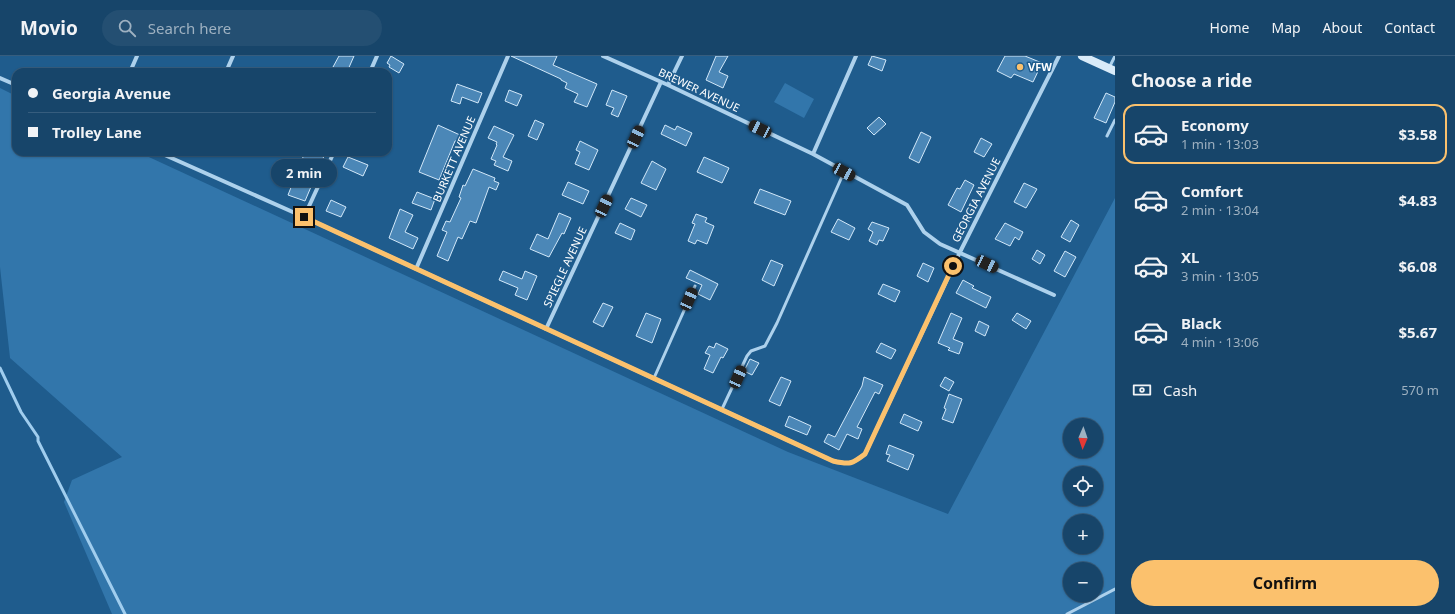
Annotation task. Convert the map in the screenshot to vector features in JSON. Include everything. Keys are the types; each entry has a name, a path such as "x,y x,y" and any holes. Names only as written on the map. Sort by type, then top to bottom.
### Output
{"main road":[{"path":"1083,56 1112,69"}],"street":[{"path":"132,68 137,56"},
{"path":"228,68 233,56"},
{"path":"372,68 377,56"},
{"name":"BURKETT AVENUE","path":"416,269 508,56"},
{"name":"BREWER AVENUE","path":"603,56 668,85 813,154 907,205 924,232 940,244 1054,295"},
{"path":"668,85 682,56"},
{"path":"813,154 856,56"},
{"name":"GEORGIA AVENUE","path":"722,409 833,461 847,464 854,463 865,454 960,252 1059,56"},
{"path":"0,78 12,83"},
{"name":"SPIEGLE AVENUE","path":"546,329 661,82"},
{"path":"167,156 304,217 722,409"},
{"path":"304,217 332,156"}],"lane":[{"path":"1112,69 1114,56"},
{"path":"1107,136 1115,120"},
{"path":"722,409 747,356 751,351 765,346 777,323 844,172"},
{"path":"654,378 695,286"},
{"path":"1067,614 1115,589"}],"shaded area":[{"path":"785,83 814,99 804,118 774,102"},
{"path":"0,88 12,94 12,156 147,156 788,452 948,514 1115,198 1115,614 112,614 64,502 72,480 122,457 10,358 0,267"}],"building":[{"path":"339,56 354,56 349,68 333,67"},
{"path":"391,56 404,64 399,73 389,67 390,65 387,63"},
{"path":"511,56 557,56 553,65 597,84 587,107 574,102 578,94 565,88 567,83"},
{"path":"716,56 728,56 719,72 728,76 723,88 706,80"},
{"path":"872,56 886,60 882,71 868,65"},
{"name":"VFW","path":"1005,56 1025,56 1042,63 1033,82 1014,74 1011,78 997,71"},
{"path":"457,84 482,93 478,103 462,97 460,104 451,101"},
{"path":"509,90 522,95 517,106 505,101"},
{"path":"612,90 627,96 618,117 611,114 614,108 606,105"},
{"path":"1106,93 1115,97 1115,102 1106,123 1094,118"},
{"path":"879,117 886,124 874,135 867,128"},
{"path":"535,120 544,124 537,140 528,136"},
{"path":"438,125 460,135 457,141 455,141 439,180 419,172"},
{"path":"665,125 675,130 677,126 692,133 686,146 661,134"},
{"path":"494,126 514,135 503,157 512,161 508,171 494,165 496,161 491,159 497,142 488,138"},
{"path":"921,132 931,137 919,163 909,158"},
{"path":"981,138 992,144 984,157 974,152"},
{"path":"580,141 598,150 589,170 575,164 580,152 576,150"},
{"path":"303,156 324,156 305,201 288,195"},
{"path":"348,157 368,165 363,176 343,167"},
{"path":"704,157 729,168 722,183 697,172"},
{"path":"652,161 666,169 656,190 641,183"},
{"path":"473,169 495,178 494,181 499,183 496,190 489,187 476,223 470,221 462,239 458,237 448,261 437,256 447,232 442,230 446,221 450,222 461,198 459,197 463,185 465,186"},
{"path":"965,180 974,185 961,212 948,205 957,188 960,189"},
{"path":"568,182 589,191 583,204 562,195"},
{"path":"1024,183 1037,189 1026,208 1014,202"},
{"path":"760,189 791,201 785,215 754,203"},
{"path":"417,192 435,199 431,210 412,203"},
{"path":"631,198 647,205 641,217 625,209"},
{"path":"331,200 346,207 341,217 326,211"},
{"path":"400,209 413,215 405,232 418,238 413,249 389,238"},
{"path":"559,213 571,218 564,234 562,233 549,257 530,249 537,234 548,239"},
{"path":"696,214 707,218 705,222 714,226 707,244 697,240 695,244 688,241 695,224 692,223"},
{"path":"838,219 855,228 849,240 831,232"},
{"path":"1071,220 1079,225 1070,242 1061,237"},
{"path":"872,222 889,228 883,241 879,240 877,245 869,241 873,232 868,229"},
{"path":"620,223 635,230 631,240 615,233"},
{"path":"1005,223 1023,232 1019,240 1015,237 1010,246 995,239"},
{"path":"1037,250 1045,255 1040,264 1032,259"},
{"path":"1065,251 1076,257 1065,277 1054,271"},
{"path":"771,260 783,265 774,286 762,280"},
{"path":"923,263 934,268 928,282 917,276"},
{"path":"690,270 718,284 710,300 698,294 702,285 686,278"},
{"path":"503,271 522,279 525,271 537,276 527,300 515,295 518,288 499,280"},
{"path":"963,280 974,286 972,288 991,297 986,308 956,293"},
{"path":"883,284 900,291 895,302 878,294"},
{"path":"603,303 613,307 603,327 593,322"},
{"path":"646,313 661,319 652,343 636,336"},
{"path":"951,313 962,318 953,339 963,343 959,354 948,350 950,348 938,343"},
{"path":"1017,313 1031,321 1026,329 1012,320"},
{"path":"979,321 989,326 985,336 975,331"},
{"path":"716,343 728,349 723,358 721,357 713,373 704,369 710,355 705,353 709,346 714,348"},
{"path":"881,343 896,350 891,359 876,352"},
{"path":"750,359 759,363 752,375 744,371"},
{"path":"781,377 791,381 780,406 769,401"},
{"path":"864,377 883,385 879,394 875,392 857,427 862,429 858,439 847,434 839,450 824,442 828,434 835,437 862,386"},
{"path":"945,377 954,382 949,391 940,386"},
{"path":"949,394 962,399 953,423 942,419"},
{"path":"904,414 922,422 918,431 900,423"},
{"path":"789,416 811,426 807,435 785,426"},
{"path":"889,445 914,455 908,470 887,461 890,455 886,454"}],"waterway":[{"path":"0,368 21,412 38,437 38,441 125,614"}],"place":[{"name":"VFW","path":"1020,67"}],"route":[{"path":"304,217 833,461 847,464 854,463 865,454 953,266"}]}
